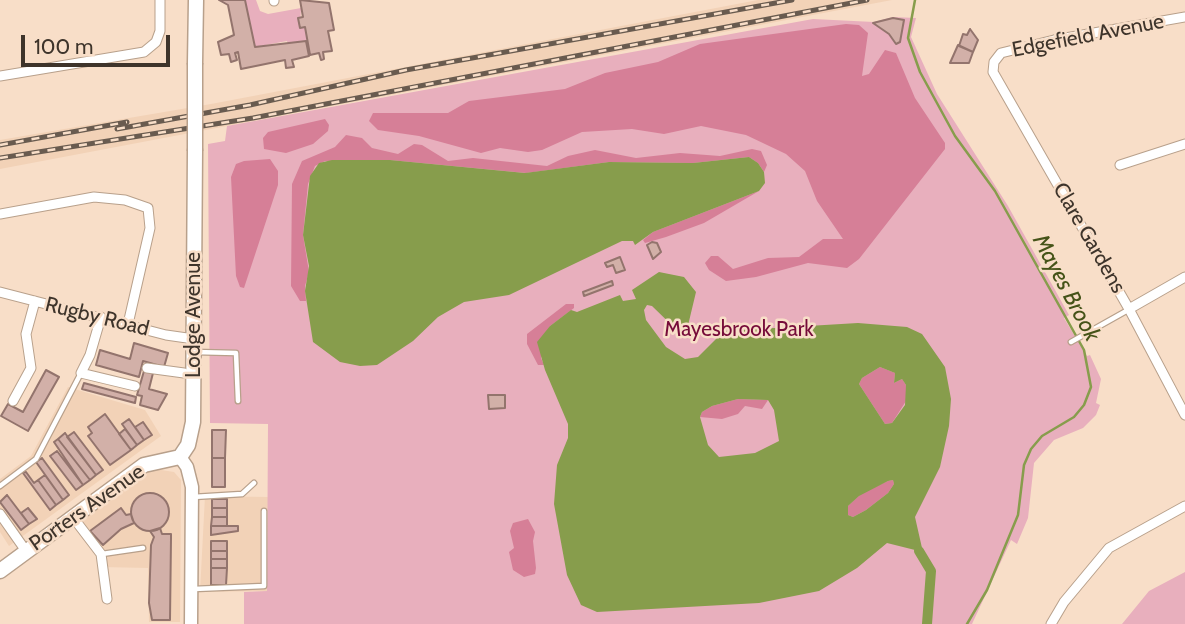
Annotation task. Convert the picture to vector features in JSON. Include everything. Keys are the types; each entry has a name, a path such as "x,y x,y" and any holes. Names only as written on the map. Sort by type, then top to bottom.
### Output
{"main road":[{"name":"Lodge Avenue","path":"180,457 193,429 196,0"},
{"name":"Porters Avenue","path":"0,571 144,465 180,457"}],"street":[{"path":"0,76 144,52 156,42 160,31 160,0"},
{"name":"Edgefield Avenue","path":"994,62 1001,53 1054,40 1185,17"},
{"name":"Clare Gardens","path":"994,62 993,72 1129,309 1185,415"},
{"path":"1120,165 1185,144"},
{"path":"0,214 94,197 125,200 148,208 150,228 128,324"},
{"path":"1129,309 1185,277"},
{"name":"Rugby Road","path":"0,292 128,324 194,345"},
{"path":"13,401 31,368 26,334 35,301"},
{"path":"102,317 90,355 81,373 135,386"},
{"path":"147,368 184,373"},
{"path":"180,457 187,467 192,497 191,624"},
{"path":"1051,624 1064,602 1109,548 1185,506"},
{"path":"0,514 26,551"},
{"path":"72,516 101,554 107,599"}],"lane":[{"path":"1071,342 1129,309"},
{"path":"194,345 236,353 238,401"},
{"path":"0,486 36,458 81,373"},
{"path":"192,497 239,495 247,493 254,483"},
{"path":"191,589 264,586 264,511"},
{"path":"101,554 143,548"}],"shaded area":[{"path":"758,0 892,0 0,169 0,140 211,104"},
{"path":"846,24 859,25 868,33 862,76 869,74 885,50 896,53 915,98 945,143 945,149 859,259 847,268 808,263 756,277 726,281 709,270 705,263 711,256 718,256 733,269 768,258 799,257 823,239 843,239 817,201 805,171 786,154 746,135 701,126 664,134 632,129 582,132 542,150 528,152 500,148 481,153 419,136 378,130 369,121 373,113 448,113 469,101 565,89 605,73 658,62 700,44"},
{"path":"325,119 329,125 328,131 313,144 286,153 264,149 263,138 268,132"},
{"path":"346,135 362,138 372,148 398,154 414,144 422,145 448,161 473,158 547,166 568,156 595,150 636,158 680,153 720,156 752,149 761,151 767,165 764,172 758,163 749,157 693,163 609,162 526,173 390,160 325,161 315,166 308,184 303,235 309,272 305,286 306,301 300,301 291,286 292,184 302,161 335,147"},
{"path":"749,157 758,163 764,172 765,183 759,191 653,232 635,245 633,241 622,241 509,295 464,302 438,317 413,341 377,365 360,366 340,362 313,342 305,291 309,266 303,235 310,176 319,163 332,160 390,160 525,173 609,162 693,163"},
{"path":"270,159 278,171 278,185 244,288 240,287 236,276 231,177 236,164"},
{"path":"759,191 704,223 645,243 643,240 653,232"},
{"path":"659,272 684,277 696,292 685,338 652,306 647,305 644,310 646,320 666,347 685,359 698,357 724,331 858,323 907,327 922,334 945,367 951,399 949,426 940,467 915,517 922,548 919,551 887,543 857,568 819,591 759,603 597,612 581,605 567,575 554,504 557,465 568,438 568,424 545,370 537,342 550,326 571,310 577,312 620,295 623,301 636,299 632,290","holes":["880,367 895,373 894,383 902,379 906,385 905,405 892,423 885,424 859,384 862,378","738,399 768,400 774,410 779,441 755,453 719,457 708,445 700,417 702,412 712,406","893,480 894,484 888,493 866,510 853,517 848,515 848,506 859,496 888,481"]},
{"path":"566,304 574,304 574,308 550,326 541,358 544,365 538,365 527,344 527,334"},
{"path":"880,367 895,373 894,383 902,379 906,385 906,401 892,423 885,424 859,384 862,378"},
{"path":"68,387 145,410 161,436 9,546 0,532 0,479 31,456"},
{"path":"738,399 768,400 762,409 745,406 738,414 722,419 700,417 702,412 712,406"},
{"path":"155,469 174,472 181,480 180,622 149,622 148,568 101,567 101,560 76,526 143,473"},
{"path":"893,480 894,484 888,493 866,510 853,517 848,515 848,506 862,493"},
{"path":"205,496 268,497 267,591 200,592"},
{"path":"528,519 535,532 533,541 536,568 535,574 524,577 513,570 509,552 514,548 510,531 513,523"}],"green space":[{"path":"245,0 256,0 260,11 268,14 301,8 300,28 305,27 308,41 288,44 287,41 255,47"},
{"name":"Mayesbrook Park","path":"893,17 916,18 911,37 937,94 1008,206 1069,315 1064,318 1087,356 1090,355 1101,379 1096,403 1100,405 1096,415 1083,428 1054,440 1034,463 1028,518 1017,544 1011,540 972,624 244,624 244,592 267,591 268,424 210,423 208,144 225,141 227,126 813,19 874,22"},
{"path":"1185,572 1185,624 1122,624 1149,591"}],"building":[{"path":"219,0 245,0 255,47 306,41 309,56 292,60 294,67 286,68 285,60 241,69 238,52 235,53 237,60 231,62 229,54 221,55 218,42 234,35 228,5"},
{"path":"300,0 329,3 334,30 328,31 332,51 323,52 324,59 321,60 319,53 310,55 305,27 300,28 298,18 303,17"},
{"path":"893,18 904,20 900,42 896,44 889,34 873,23"},
{"path":"970,29 978,40 973,52 959,46 963,34 967,35"},
{"path":"958,45 973,52 969,63 950,63"},
{"path":"657,243 661,252 653,259 647,245"},
{"path":"620,257 625,270 616,273 613,265 607,267 605,263"},
{"path":"612,281 613,285 584,296 583,292"},
{"path":"134,343 168,353 164,367 143,361 139,377 96,365 100,350 130,359"},
{"path":"46,370 59,377 28,431 1,416 8,404 23,412"},
{"path":"144,371 153,373 149,389 167,394 158,410 140,405 142,396 137,395"},
{"path":"84,383 136,397 135,403 82,389"},
{"path":"488,395 505,395 505,408 489,409"},
{"path":"105,414 131,450 110,465 88,436 92,433 88,427"},
{"path":"129,419 144,440 137,445 122,424"},
{"path":"143,422 152,435 144,440 135,427"},
{"path":"125,429 137,445 131,450 119,434"},
{"path":"212,430 226,430 225,458 212,458"},
{"path":"74,432 103,470 96,475 67,437"},
{"path":"65,433 96,475 90,480 58,439"},
{"path":"58,439 90,480 83,485 54,442"},
{"path":"57,451 83,485 76,490 50,456"},
{"path":"42,458 69,495 63,500 36,462"},
{"path":"212,458 225,458 225,487 212,487"},
{"path":"26,472 34,483 38,480 56,505 50,510 23,473"},
{"path":"45,475 63,500 56,505 38,480"},
{"path":"150,493 163,499 169,512 163,525 150,531 137,525 131,512 137,499"},
{"path":"7,495 29,524 21,530 0,502"},
{"path":"212,499 227,499 227,508 212,508"},
{"path":"28,508 37,519 29,524 21,513"},
{"path":"121,508 126,515 131,514 134,523 121,529 103,545 90,531"},
{"path":"212,508 227,508 227,517 212,517"},
{"path":"212,517 227,517 227,526 211,526"},
{"path":"211,526 238,526 238,531 211,535"},
{"path":"160,528 162,534 171,534 170,620 152,620 149,603 151,545 154,537 150,531"},
{"path":"211,541 227,541 227,551 211,551"},
{"path":"211,551 227,551 227,559 211,559"},
{"path":"211,559 227,559 227,568 211,568"},
{"path":"211,568 227,568 226,585 211,585"}],"waterway":[{"name":"Mayes Brook","path":"915,0 908,38 920,72 955,136 995,191 1084,350 1091,387 1084,405 1074,417 1042,436 1031,449 1024,465 1018,515 987,590 967,624"},
{"path":"919,551 931,571 927,624"}],"railway":[{"path":"117,129 250,105 406,70 792,0"},
{"path":"0,158 253,118 867,0"},
{"path":"0,145 127,122"}]}
